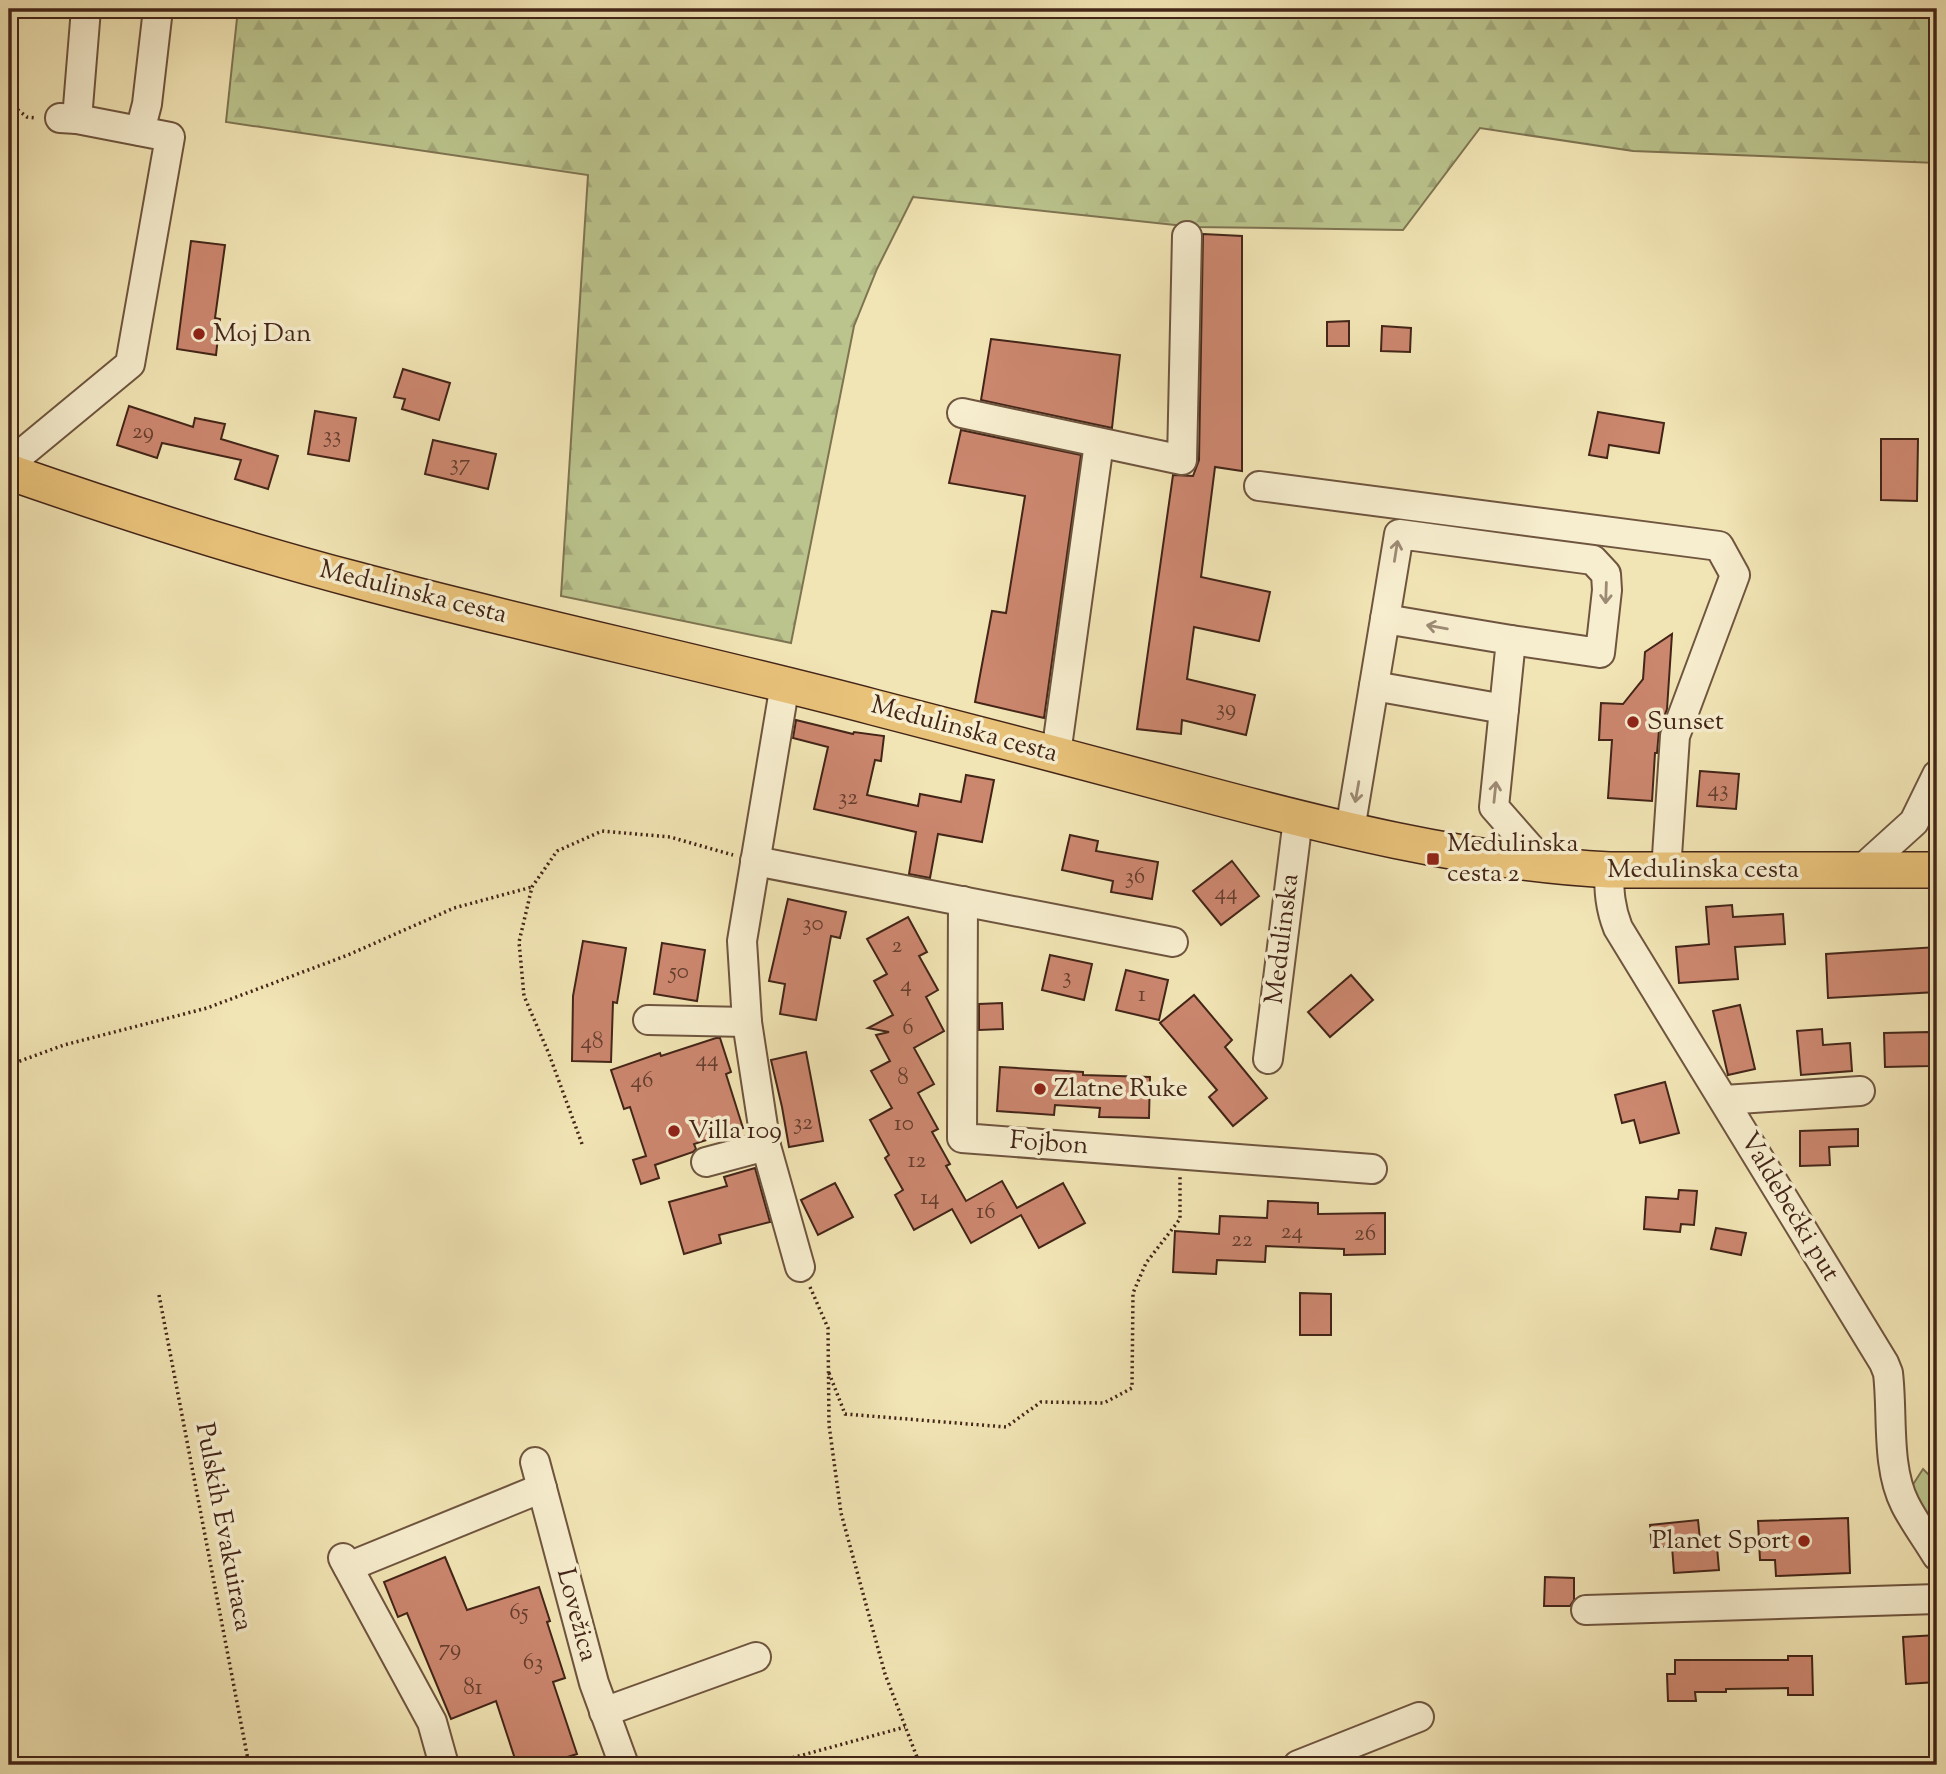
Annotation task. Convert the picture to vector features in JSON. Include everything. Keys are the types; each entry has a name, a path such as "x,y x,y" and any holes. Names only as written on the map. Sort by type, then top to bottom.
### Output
{"main road":[{"name":"Medulinska cesta","path":"9,472 231,545 360,581 785,684 1298,819 1350,830 1487,857 1609,870 1937,870"}],"street":[{"path":"9,464 130,365 170,136 69,118 86,9"},
{"path":"140,131 147,104 158,9"},
{"path":"962,413 1182,460 1187,236"},
{"path":"1056,754 1099,443"},
{"path":"1259,486 1718,546 1735,575 1675,736 1666,871"},
{"path":"1350,830 1399,534 1592,560 1606,573 1607,590 1600,653 1385,619"},
{"path":"1511,640 1494,807 1545,865"},
{"path":"785,684 742,941 747,1022 766,1146 800,1267"},
{"path":"1374,686 1504,709"},
{"path":"1861,870 1914,822 1937,775"},
{"name":"Medulinska","path":"1268,1059 1298,819"},
{"path":"755,861 1172,942"},
{"name":"Valdebečki put","path":"1609,870 1608,895 1618,928 1884,1363 1888,1373 1893,1453 1898,1482 1905,1503 1937,1556"},
{"name":"Fojbon","path":"963,901 962,1138 1372,1169"},
{"path":"648,1020 747,1022"},
{"path":"1724,1100 1860,1091"},
{"path":"706,1162 766,1146"},
{"name":"Lovežica","path":"444,1765 432,1722 345,1562 539,1475 594,1683 624,1765"},
{"path":"1586,1610 1937,1599"},
{"path":"604,1712 756,1657"},
{"path":"1298,1765 1419,1717"}],"path":[{"path":"9,103 27,117 69,118"},
{"path":"582,1144 549,1054 524,996 519,942 532,887 557,851 602,831 670,837 755,861"},
{"path":"9,1065 64,1045 207,1008 348,955 454,908 532,887"},
{"path":"829,1373 845,1414 1006,1427 1041,1402 1104,1403 1132,1388 1133,1293 1146,1263 1180,1219 1180,1154"},
{"path":"800,1267 828,1328 829,1424 841,1513 885,1674 920,1765"},
{"name":"Pulskih Evakuiraca","path":"159,1295 249,1765"},
{"path":"766,1765 905,1727"}],"green space":[{"path":"238,9 1937,9 1937,163 1633,151 1480,128 1403,230 1194,227 913,197 877,269 854,326 791,643 561,596 588,175 226,122"},
{"path":"1923,1469 1937,1483 1937,1537 1912,1486"}],"building":[{"path":"1203,234 1242,236 1242,471 1215,467 1201,577 1270,592 1259,641 1194,627 1187,679 1255,695 1246,735 1182,720 1181,734 1137,729 1173,475 1193,476 1199,460"},
{"path":"191,241 225,245 215,318 220,319 216,355 177,349"},
{"path":"1349,321 1349,346 1327,346 1327,322"},
{"path":"1382,326 1411,328 1410,352 1381,351"},
{"path":"991,339 1120,355 1112,428 981,400"},
{"path":"403,369 450,383 439,420 402,409 405,399 394,397"},
{"path":"129,406 193,427 195,418 225,424 221,439 278,456 268,489 235,479 241,460 162,443 157,458 117,445"},
{"path":"315,411 356,418 349,461 308,454"},
{"path":"1598,412 1664,423 1659,453 1609,445 1607,458 1589,455"},
{"path":"961,430 1081,455 1044,718 975,702 992,611 1006,613 1025,496 949,483"},
{"path":"1881,439 1918,439 1917,501 1881,500"},
{"path":"433,440 496,454 488,489 425,474"},
{"name":"Sunset","path":"1672,634 1667,709 1655,753 1652,801 1608,798 1612,740 1599,740 1601,703 1623,704 1643,679 1645,652"},
{"path":"796,720 853,734 884,736 881,761 875,760 867,795 918,806 920,794 961,802 966,775 994,780 982,842 938,834 930,878 909,874 916,832 814,809 828,747 793,738"},
{"path":"1700,771 1739,774 1736,809 1697,806"},
{"path":"1070,835 1098,841 1096,851 1158,862 1152,899 1111,892 1113,881 1062,870"},
{"path":"1232,861 1259,896 1221,925 1193,891"},
{"path":"788,899 846,912 840,938 831,936 816,1020 780,1014 785,984 769,981"},
{"path":"1732,905 1733,917 1783,914 1785,944 1735,947 1738,979 1679,983 1676,947 1709,944 1706,907"},
{"path":"908,917 927,952 919,956 938,990 926,997 944,1031 914,1048 934,1084 918,1093 938,1129 932,1132 950,1164 946,1166 966,1201 1002,1181 1017,1208 1063,1183 1085,1223 1039,1248 1021,1215 971,1243 952,1209 914,1230 895,1195 903,1190 885,1158 889,1155 870,1120 892,1108 871,1071 890,1061 876,1035 889,1032 868,1028 893,1015 874,981 887,974 867,939"},
{"path":"583,941 626,948 617,1003 613,1002 611,1062 572,1061 573,996"},
{"path":"662,943 705,950 697,1001 654,994"},
{"path":"1937,947 1937,992 1828,998 1826,954"},
{"path":"1050,955 1092,964 1084,1000 1042,990"},
{"path":"1126,970 1168,980 1159,1020 1116,1010"},
{"path":"1351,975 1373,1000 1330,1037 1308,1012"},
{"path":"1194,995 1232,1040 1225,1047 1267,1098 1233,1126 1209,1097 1217,1090 1160,1023"},
{"path":"1002,1003 1003,1029 979,1030 979,1004"},
{"path":"1740,1005 1755,1069 1728,1075 1713,1011"},
{"path":"1822,1029 1823,1045 1850,1043 1852,1071 1801,1075 1797,1031"},
{"path":"1929,1032 1930,1066 1885,1067 1884,1033"},
{"path":"720,1038 731,1072 726,1074 743,1128 694,1144 696,1149 693,1152 655,1165 659,1178 641,1184 633,1160 646,1156 630,1107 624,1109 611,1070"},
{"path":"806,1052 823,1141 789,1147 771,1060"},
{"path":"1000,1067 1083,1072 1083,1075 1150,1077 1149,1118 1099,1117 1100,1108 1055,1105 1054,1115 997,1111"},
{"path":"1665,1082 1679,1133 1640,1143 1634,1120 1622,1123 1615,1095"},
{"path":"1858,1129 1858,1146 1829,1147 1830,1165 1800,1166 1800,1131"},
{"path":"755,1168 770,1222 719,1235 721,1243 684,1254 669,1202 727,1186 724,1177"},
{"path":"835,1183 853,1217 818,1235 801,1200"},
{"path":"1679,1190 1697,1191 1694,1225 1681,1224 1680,1232 1644,1229 1646,1197 1678,1199"},
{"path":"1268,1201 1318,1203 1318,1214 1385,1213 1385,1254 1344,1255 1344,1249 1266,1246 1265,1262 1217,1260 1216,1274 1173,1272 1175,1231 1219,1234 1220,1216 1267,1218"},
{"path":"1716,1228 1746,1233 1741,1255 1711,1249"},
{"path":"1300,1293 1331,1294 1331,1335 1300,1335"},
{"name":"Planet Sport","path":"1848,1518 1850,1573 1776,1576 1775,1560 1760,1560 1758,1521"},
{"path":"1698,1520 1701,1549 1717,1547 1719,1570 1674,1573 1672,1546 1652,1548 1650,1525"},
{"path":"445,1557 467,1610 539,1587 565,1678 553,1682 577,1754 542,1765 517,1765 496,1701 451,1719 407,1613 398,1617 384,1582"},
{"path":"1545,1577 1574,1578 1574,1600 1570,1606 1544,1606"},
{"path":"1937,1635 1937,1682 1906,1684 1903,1637"},
{"path":"1788,1656 1812,1656 1813,1695 1788,1695 1788,1688 1726,1689 1726,1692 1695,1692 1696,1701 1668,1701 1667,1674 1675,1674 1675,1660 1788,1660"}],"place":[{"name":"Moj Dan","path":"199,334"},
{"name":"Sunset","path":"1633,722"},
{"name":"Medulinska cesta 2","path":"1433,859"},
{"name":"Zlatne Ruke","path":"1040,1089"},
{"name":"Villa 109","path":"674,1131"},
{"name":"Planet Sport","path":"1804,1541"}]}
